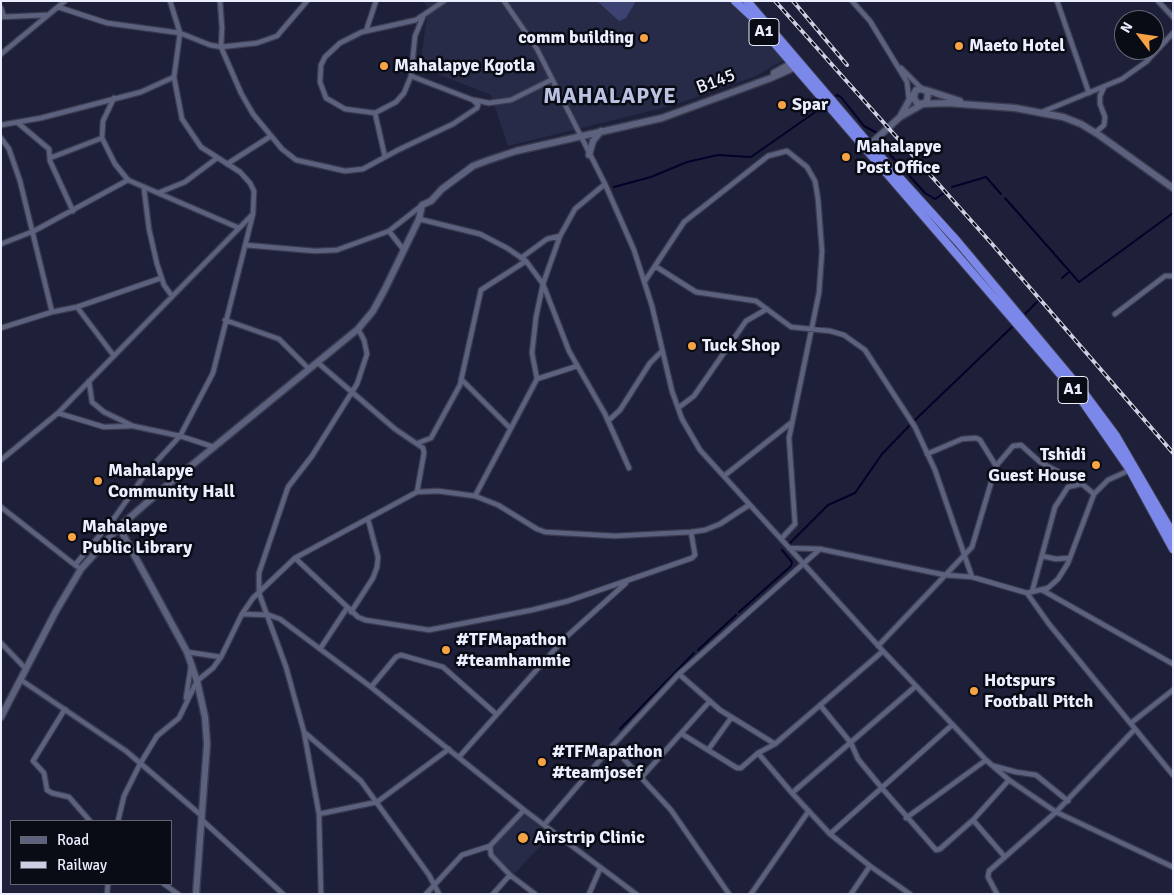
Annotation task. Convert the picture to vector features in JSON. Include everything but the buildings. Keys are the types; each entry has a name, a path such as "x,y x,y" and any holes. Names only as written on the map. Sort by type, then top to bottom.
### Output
{"highway":[{"name":"A1","path":"734,1 750,15 796,64 1072,388 1130,470 1173,549"},
{"name":"A1","path":"747,1 796,64"},
{"name":"A1","path":"867,147 957,241 1084,393 1116,436 1173,534"}],"main road":[{"name":"B145","path":"422,205 473,166 507,154 662,118 762,80 796,64"},
{"path":"867,147 900,117 923,104 929,96 924,89"},
{"path":"900,117 915,92 924,89 953,99 988,106"},
{"path":"915,92 916,102 923,104 988,106 1042,112 1081,124 1171,185"},
{"path":"589,156 593,142 601,131"},
{"path":"1,717 78,567 119,527 214,446 358,329 373,311 419,220 422,205"},
{"path":"119,527 187,652 197,681 205,717 207,744 196,894"}],"street":[{"path":"1,54 65,1"},
{"path":"1,507 78,567 146,473 180,436 213,374 253,214 254,191 250,183 240,172 201,147 188,130 178,108 174,77 180,32 170,1"},
{"path":"220,1 221,47 241,93 253,114 271,136 296,160 329,168 357,171 467,116 477,108 478,105 473,100"},
{"path":"58,8 107,23 180,32 210,45 221,47 257,44 277,36 307,1"},
{"path":"366,31 376,1"},
{"path":"423,17 415,36 411,76 404,93 396,102 375,113 357,112 333,104 326,98 320,82 321,65 325,58 340,44 366,31 423,17 444,1"},
{"path":"504,1 537,49 604,184 645,281 678,408 700,450 878,646 986,760 1009,780 1056,812 1173,867"},
{"path":"852,1 870,21 907,82 909,101"},
{"path":"1056,1 1089,93"},
{"path":"1158,1 1173,17"},
{"path":"1,8 3,17 46,15"},
{"path":"1042,112 1122,79 1146,62 1173,33"},
{"path":"891,55 924,89"},
{"path":"411,76 473,100 489,103 511,100 552,80"},
{"path":"1,125 18,123 141,92 174,77"},
{"path":"1095,133 1104,125 1105,117 1100,104 1100,96 1104,86"},
{"path":"114,98 103,121 102,138 115,164 128,180 144,189 239,228"},
{"path":"375,113 385,157"},
{"path":"18,123 46,144 49,149 50,158 73,211"},
{"path":"227,164 271,136"},
{"path":"1,138 8,149 20,180 34,231 52,312"},
{"path":"50,158 102,138"},
{"path":"645,281 678,229 703,205 739,181 768,156 787,151 807,167 815,181 818,199 822,251 820,293 792,422 789,445 796,518 792,529 781,539"},
{"path":"158,194 185,182 217,158"},
{"path":"1,244 34,231 128,180"},
{"path":"475,496 537,379 532,353 543,284 560,236 576,209 604,184"},
{"path":"144,189 149,229 161,278 172,296"},
{"path":"245,245 331,251 389,231 422,205"},
{"path":"1,460 58,413 253,214"},
{"path":"419,220 480,234 524,259 543,284 555,320 577,366 608,421 629,468"},
{"path":"389,231 404,249"},
{"path":"418,443 431,438 462,379 481,290 524,259 547,239 560,236"},
{"path":"655,266 696,292 747,298 756,301 791,327 844,335 865,350 915,427 935,470 972,577"},
{"path":"1115,314 1165,276 1173,276"},
{"path":"1,328 78,306 161,278"},
{"path":"78,306 114,356"},
{"path":"678,408 694,396 746,321 767,309"},
{"path":"225,320 279,339 309,368"},
{"path":"321,894 319,814 304,732 269,615 260,593 260,566 288,487 312,456 353,392 367,354 364,340 358,329"},
{"path":"608,421 620,410 650,363 662,351"},
{"path":"317,362 395,429 418,443 424,453 417,492"},
{"path":"537,379 577,366"},
{"path":"462,379 510,428"},
{"path":"89,381 92,402 104,412 133,426 180,436 214,446"},
{"path":"58,413 104,427 133,426"},
{"path":"724,476 792,422"},
{"path":"926,454 962,438 976,438 980,440 996,466"},
{"path":"878,646 972,547 996,466 1009,448 1021,445 1040,462 1082,484 1094,494"},
{"path":"789,548 820,549 945,575 972,577 1029,593 1042,590 1058,578 1069,558 1094,494 1108,480 1130,470"},
{"path":"1029,593 1058,501 1068,487 1082,484"},
{"path":"118,820 124,796 157,736 179,718 197,681 213,668 242,614 260,593 296,558 417,492 432,491 475,496 498,505 537,530 545,532 615,536 691,532 720,524 750,505"},
{"path":"320,649 373,578 378,557 368,519"},
{"path":"296,558 349,610 365,620 429,630 532,610 629,580 694,557 691,532"},
{"path":"544,824 612,746 679,674 820,549"},
{"path":"1042,556 1056,559 1069,558"},
{"path":"458,757 565,638 629,580"},
{"path":"1042,590 1173,664"},
{"path":"1029,593 1049,624 1173,775"},
{"path":"242,614 269,615 280,619 371,687 600,869 636,894"},
{"path":"1,643 26,668"},
{"path":"682,734 741,768 758,753 775,744 883,651"},
{"path":"187,652 220,657"},
{"path":"371,687 396,657 401,655 443,667 495,714"},
{"path":"186,702 191,663"},
{"path":"679,674 731,718 775,744"},
{"path":"21,680 65,709 140,764 202,818 283,894"},
{"path":"792,793 916,686"},
{"path":"1131,723 1173,690"},
{"path":"641,778 710,701"},
{"path":"820,705 851,743 858,758 881,787 906,818 936,850 940,849 973,820 1009,780"},
{"path":"65,709 33,761 44,773 47,790 69,797 89,820"},
{"path":"708,750 731,718"},
{"path":"830,834 952,725"},
{"path":"997,894 987,873 1068,801 1135,729"},
{"path":"304,732 355,775 377,802 439,894"},
{"path":"612,746 671,810 730,894"},
{"path":"319,814 377,802 449,749"},
{"path":"758,753 808,812 830,834 870,866 910,894"},
{"path":"906,818 986,760"},
{"path":"993,765 1016,772 1036,775 1068,801"},
{"path":"426,894 462,855 490,846 524,810"},
{"path":"751,894 808,812"},
{"path":"973,820 1005,856"},
{"path":"490,846 491,855 510,874 535,894"},
{"path":"852,894 870,866"},
{"path":"589,894 600,869"},
{"path":"493,894 510,874"},
{"path":"165,885 178,894"}],"shaded area":[{"path":"422,1 741,1 790,56 756,76 671,106 508,146 491,95 420,67 428,8"},
{"path":"597,1 636,1 626,18 619,21"},
{"name":"Airstrip Clinic","path":"524,810 554,832 512,876 491,855 490,846"}],"waterway":[{"path":"836,96 841,97 864,126 877,133"},
{"path":"614,187 651,177 687,162 718,155 751,157 821,108"},
{"path":"882,138 884,148 925,193 935,199 944,193"},
{"path":"952,187 986,177 1001,194"},
{"path":"1005,198 1079,282 1173,213"},
{"path":"1062,278 1069,272"},
{"path":"1024,315 1038,301"},
{"path":"914,421 1012,327"},
{"path":"790,543 828,505 855,493 882,454 910,425"},
{"path":"739,612 791,566 792,562 782,550"},
{"path":"698,650 736,615"},
{"path":"620,729 694,653"}],"railway":[{"path":"775,1 992,244 1173,453"},
{"path":"793,1 847,65"}],"place":[{"name":"comm building","path":"644,38"},
{"name":"Maeto Hotel","path":"959,46"},
{"name":"Mahalapye Kgotla","path":"384,66"},
{"name":"Spar","path":"782,105"},
{"name":"Mahalapye Post Office","path":"846,157"},
{"name":"Tuck Shop","path":"692,346"},
{"name":"Tshidi Guest House","path":"1096,465"},
{"name":"Mahalapye Community Hall","path":"98,481"},
{"name":"Mahalapye Public Library","path":"72,537"},
{"name":"#TFMapathon #teamhammie","path":"446,650"},
{"name":"Hotspurs Football Pitch","path":"974,691"},
{"name":"#TFMapathon #teamjosef","path":"542,762"},
{"name":"Airstrip Clinic","path":"523,838"}],"district":[{"name":"MAHALAPYE","path":"610,97"}]}
